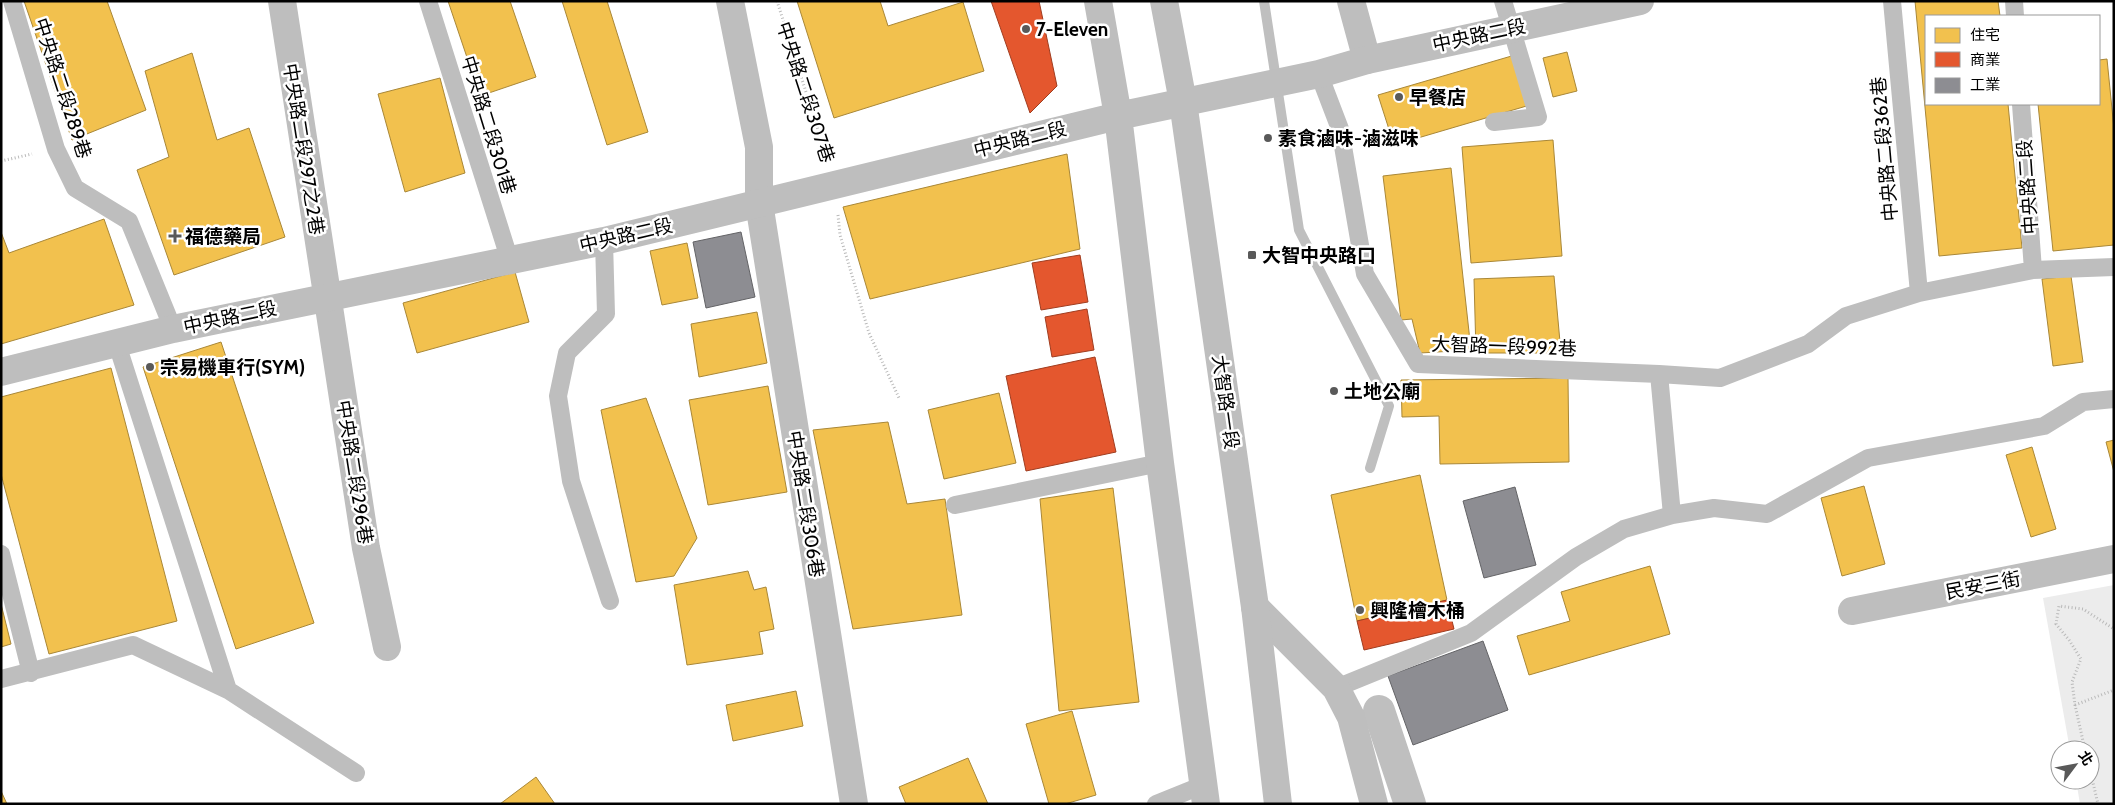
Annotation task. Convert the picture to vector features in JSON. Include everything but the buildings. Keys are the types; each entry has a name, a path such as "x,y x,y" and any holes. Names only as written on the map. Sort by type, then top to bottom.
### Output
{"street":[{"name":"中央路二段297之2巷","path":"282,1 327,296"},
{"path":"730,1 759,147 759,203"},
{"path":"1098,1 1118,116 1160,463 1205,794"},
{"name":"大智路一段","path":"1164,1 1183,102 1255,607 1278,804"},
{"path":"1351,1 1366,60"},
{"name":"中央路二段","path":"1,372 173,329 327,296 604,241 1118,116 1319,74 1366,60 1640,1"},
{"name":"中央路二段306巷","path":"759,203 854,804"},
{"name":"中央路二段296巷","path":"327,296 366,548 387,647"},
{"name":"民安三街","path":"1852,610 2114,559"},
{"path":"1255,607 1336,688 1351,717 1374,804"}],"lane":[{"name":"中央路二段289巷","path":"12,1 56,149 76,188 129,221 173,329"},
{"name":"中央路二段301巷","path":"428,1 510,261"},
{"path":"1494,122 1538,117 1512,28 1502,1"},
{"name":"中央路二段362巷","path":"1892,1 1919,293"},
{"path":"2014,1 2015,15"},
{"name":"大智路一段992巷","path":"1319,74 1340,129 1365,274 1418,364 1659,374"},
{"name":"中央路二段","path":"2021,105 2033,270"},
{"path":"604,241 606,314 567,353 558,396 571,482 610,601"},
{"path":"1672,515 1659,374 1720,378 1808,344 1846,316 1919,293 2033,270 2114,267"},
{"path":"118,344 228,690"},
{"path":"1336,688 1471,633 1576,557 1624,529 1672,515 1714,508 1767,514 1868,458 2044,426 2083,402 2114,399"},
{"path":"955,506 1160,463"},
{"path":"1,554 30,673"},
{"path":"1,679 132,645 228,690 356,773"},
{"path":"1156,804 1205,794"}],"path":[{"name":"中央路二段307巷","path":"777,1 836,184 840,235 869,333 899,398"},
{"path":"1,161 56,149"},
{"path":"2083,740 2072,682 2081,659 2070,640 2056,624 2060,606 2084,609 2114,629"},
{"path":"2075,705 2114,690"},
{"path":"2095,790 2098,804"}],"shaded area":[{"path":"2114,585 2114,804 2080,804 2078,790 2100,790 2100,740 2068,740 2043,598"}],"waterway":[{"path":"1264,1 1299,230 1389,406 1370,468"},
{"path":"1379,711 1410,804"}],"place":[{"name":"7-Eleven","path":"1026,29"},
{"name":"早餐店","path":"1399,97"},
{"name":"素食滷味-滷滋味","path":"1268,138"},
{"name":"福德藥局","path":"175,236"},
{"name":"大智中央路口","path":"1252,255"},
{"name":"宗易機車行(SYM)","path":"150,367"},
{"name":"土地公廟","path":"1334,391"},
{"name":"興隆檜木桶","path":"1360,610"}]}
